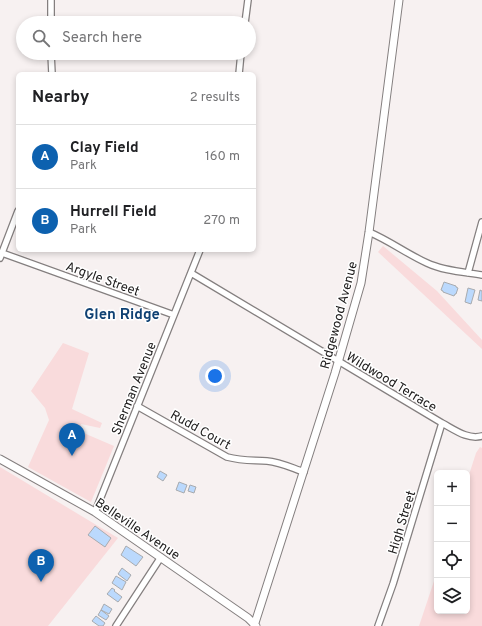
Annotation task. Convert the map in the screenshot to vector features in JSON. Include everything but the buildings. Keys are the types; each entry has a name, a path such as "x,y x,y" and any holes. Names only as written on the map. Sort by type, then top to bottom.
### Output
{"street":[{"path":"51,0 51,16"},
{"path":"246,16 248,0"},
{"name":"Ridgewood Avenue","path":"255,626 359,293 369,235 399,0"},
{"path":"51,60 52,72"},
{"path":"239,72 240,60"},
{"path":"1,255 16,216"},
{"path":"468,273 482,222"},
{"path":"369,235 383,238 427,263 444,268 482,275"},
{"name":"Sherman Avenue","path":"95,512 199,252"},
{"name":"Argyle Street","path":"1,255 174,315"},
{"name":"Wildwood Terrace","path":"191,273 442,423 468,437 475,438 482,436"},
{"name":"Rudd Court","path":"137,406 227,457 240,461 268,461 282,464 304,472"},
{"name":"High Street","path":"378,626 393,584 442,423"},
{"name":"Belleville Avenue","path":"0,459 95,512 161,557 255,626"},
{"path":"116,626 161,557"}],"shaded area":[{"path":"383,246 437,291 482,340 482,349 378,252"},
{"path":"63,343 89,353 72,409 102,423 100,428 81,424 79,431 114,446 91,502 28,467 49,420 45,408 31,391"},
{"path":"480,447 482,448 482,626 419,626 434,581 434,614 470,614 470,472 476,453"},
{"path":"0,467 118,538 48,626 0,626"}],"place":[{"name":"Clay Field","path":"72,456"},
{"name":"Hurrell Field","path":"41,582"}],"district":[{"name":"Glen Ridge","path":"122,314"}]}
